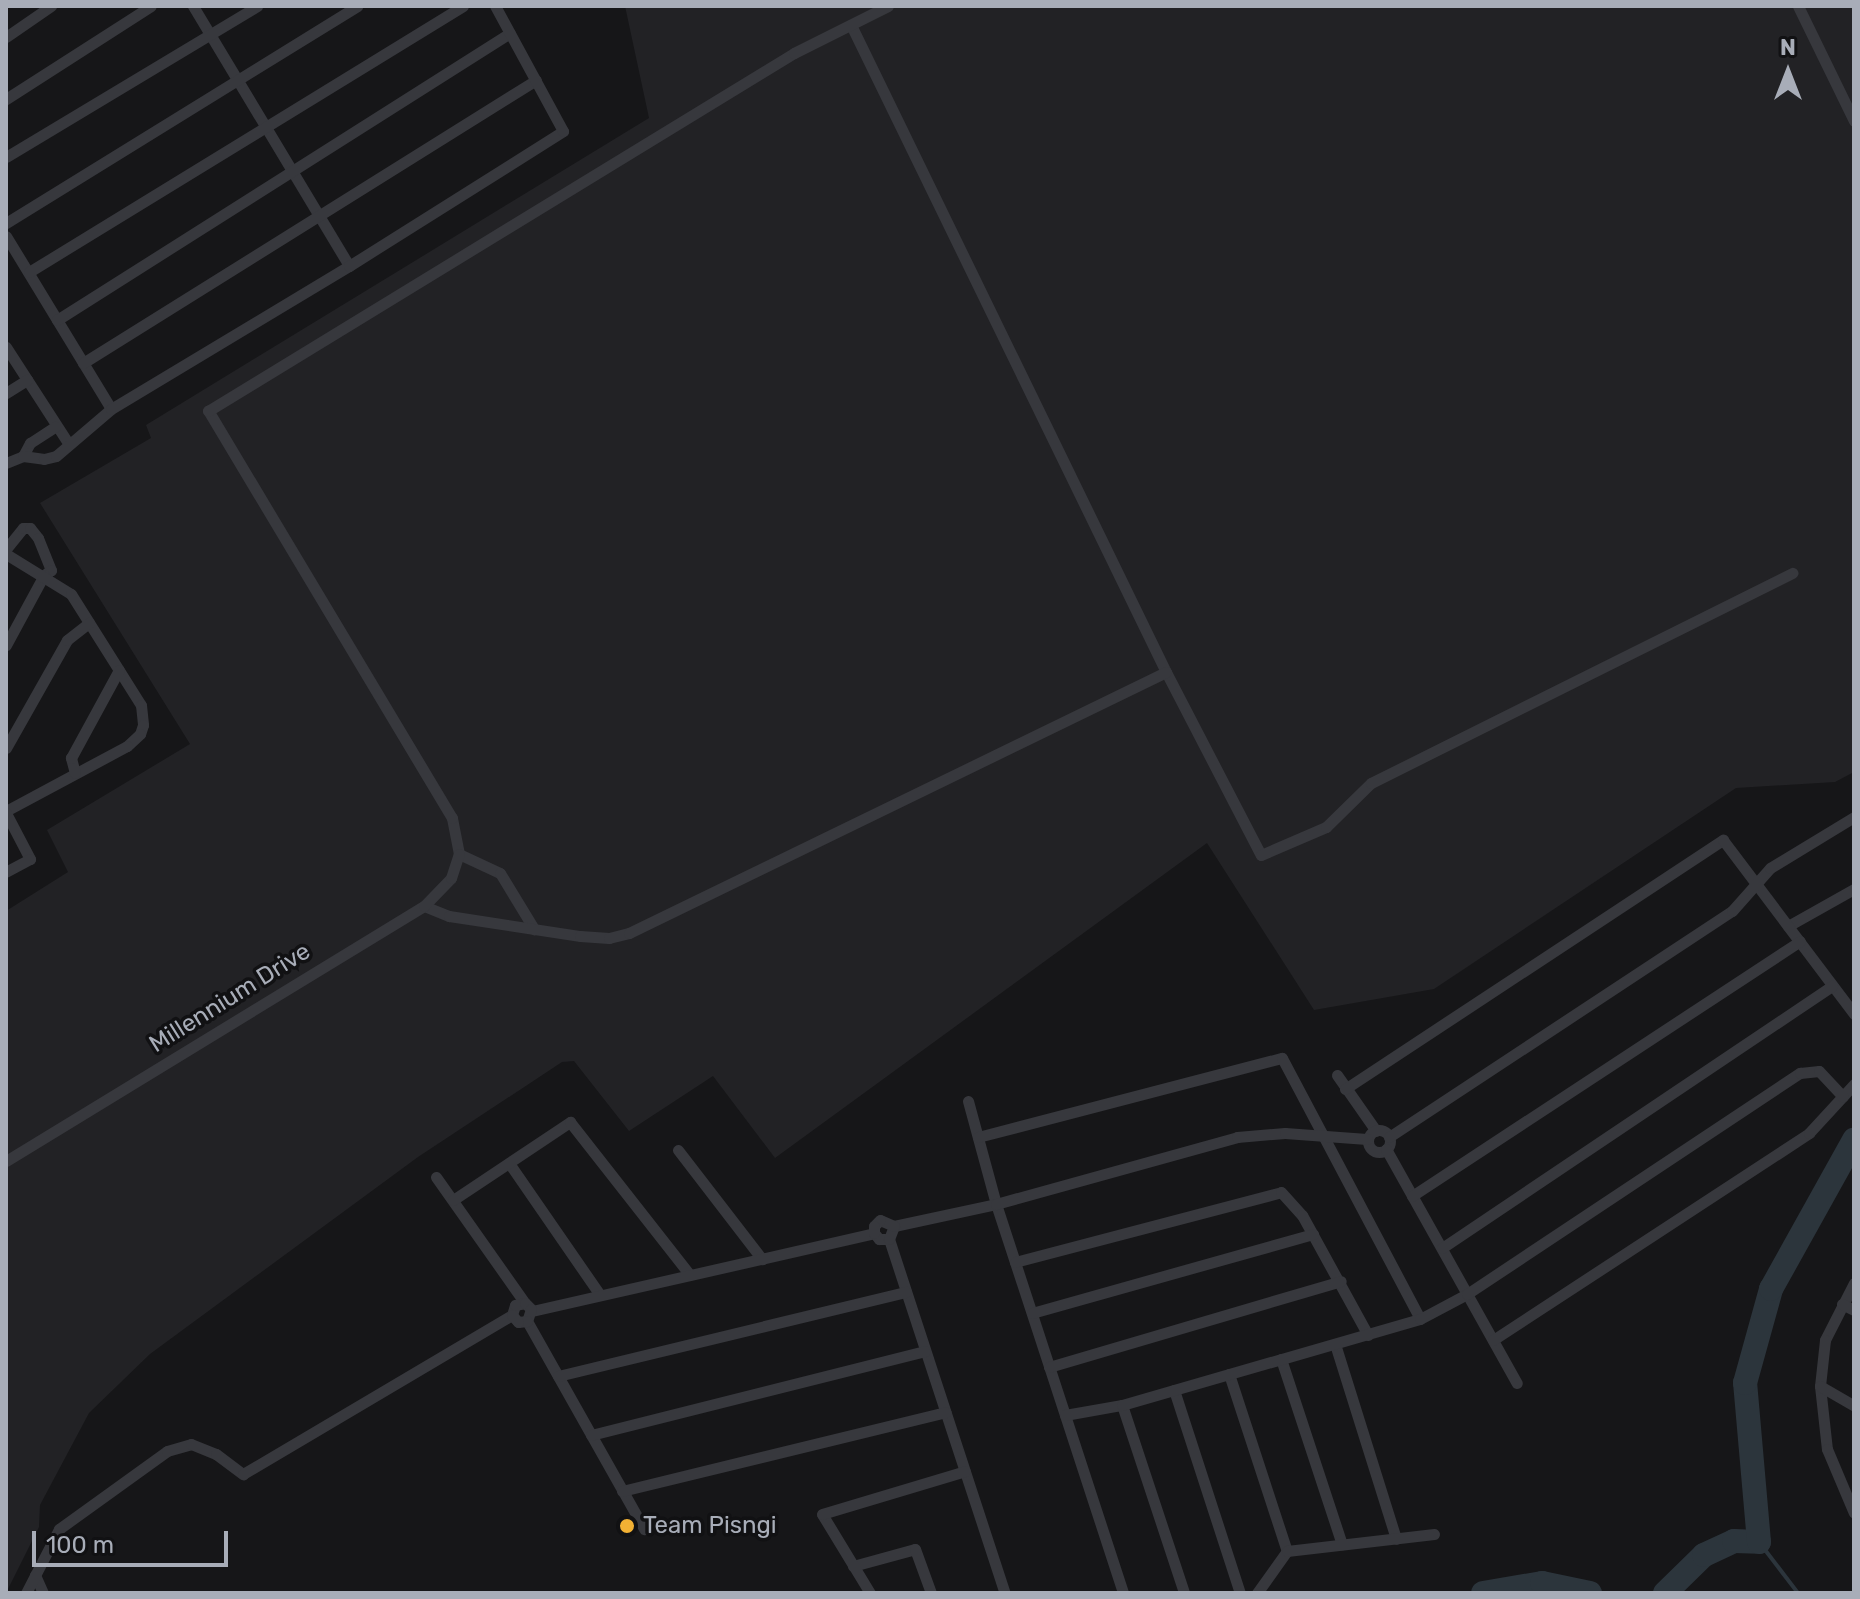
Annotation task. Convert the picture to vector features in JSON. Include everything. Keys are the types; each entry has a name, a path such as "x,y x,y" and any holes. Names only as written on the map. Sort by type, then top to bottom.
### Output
{"street":[{"path":"6,37 51,6"},
{"path":"6,99 151,6"},
{"path":"193,6 349,266"},
{"path":"6,157 257,6"},
{"path":"6,223 357,6"},
{"path":"29,272 463,6"},
{"path":"6,463 23,456 44,459 56,456 111,409 349,266 563,131 495,6"},
{"path":"534,929 500,873 459,854 452,818 208,411 794,53 888,6"},
{"path":"1798,6 1854,121"},
{"path":"851,25 1166,672 1261,855 1326,827 1371,783 1793,573"},
{"path":"57,320 510,33"},
{"path":"83,363 536,80"},
{"path":"6,236 111,409"},
{"path":"6,347 68,443"},
{"path":"6,393 27,380"},
{"path":"23,456 30,443 55,427"},
{"path":"6,645 44,575 51,570 38,538 30,528 23,528 6,551 44,575 71,594 141,705 140,734 127,746 6,812 30,859 6,872"},
{"path":"6,748 67,640 89,623"},
{"path":"75,773 71,758 119,670"},
{"path":"424,906 449,916 534,929 609,938 629,933 1166,672"},
{"path":"1337,1075 1372,1135 1373,1150 1388,1143 1732,911 1770,868 1854,817"},
{"path":"1345,1089 1723,840 1854,1014"},
{"name":"Millennium Drive","path":"6,1161 424,906 451,878 459,854"},
{"path":"1788,926 1854,889"},
{"path":"1412,1196 1800,941"},
{"path":"1442,1248 1832,986"},
{"path":"978,1137 1282,1058 1420,1319"},
{"path":"1065,1415 1122,1405 1420,1319 1467,1294 1800,1073 1819,1071 1843,1097"},
{"path":"1493,1340 1809,1133 1854,1084"},
{"path":"968,1101 996,1204 1123,1593"},
{"path":"453,1200 570,1122 690,1275"},
{"path":"889,1239 879,1239 874,1233 874,1226 880,1220 894,1226 996,1204 1237,1137 1372,1135 1384,1131 1412,1196 1517,1383"},
{"path":"678,1150 762,1259"},
{"path":"509,1163 600,1295"},
{"path":"436,1177 528,1312 558,1376 644,1529"},
{"path":"1015,1262 1281,1192 1313,1234 1368,1335"},
{"path":"894,1226 889,1239 1005,1593"},
{"path":"512,1315 518,1322 528,1312 874,1233"},
{"path":"1032,1313 1313,1234"},
{"path":"1049,1367 1341,1281"},
{"path":"1853,1505 1827,1449 1820,1386 1825,1340 1854,1283"},
{"path":"558,1376 906,1292"},
{"path":"1842,1304 1854,1310"},
{"path":"26,1593 59,1529 167,1451 191,1444 216,1454 243,1474 512,1315 515,1305 528,1312"},
{"path":"1335,1344 1396,1539"},
{"path":"591,1435 925,1351"},
{"path":"1281,1359 1342,1544"},
{"path":"1229,1374 1287,1551"},
{"path":"1820,1386 1854,1406"},
{"path":"1174,1390 1240,1593"},
{"path":"1122,1405 1184,1593"},
{"path":"622,1491 945,1412"},
{"path":"870,1593 822,1514 965,1471"},
{"path":"1257,1593 1287,1551 1434,1534"},
{"path":"853,1566 915,1549 931,1593"},
{"path":"35,1575 43,1593"}],"shaded area":[{"path":"625,6 1854,6 1854,772 1835,782 1736,788 1434,989 1314,1010 1207,843 775,1158 713,1076 629,1131 574,1061 562,1062 418,1157 150,1354 89,1413 40,1505 39,1527 6,1593 6,911 68,872 47,830 190,744 40,503 151,438 146,425 649,118"}],"waterway":[{"path":"1665,1593 1704,1555 1734,1541 1759,1542 1745,1383 1771,1289 1854,1140"},
{"path":"1759,1542 1798,1593"},
{"path":"1483,1593 1542,1583 1590,1593"}],"place":[{"name":"Team Pisngi","path":"627,1526"}]}
